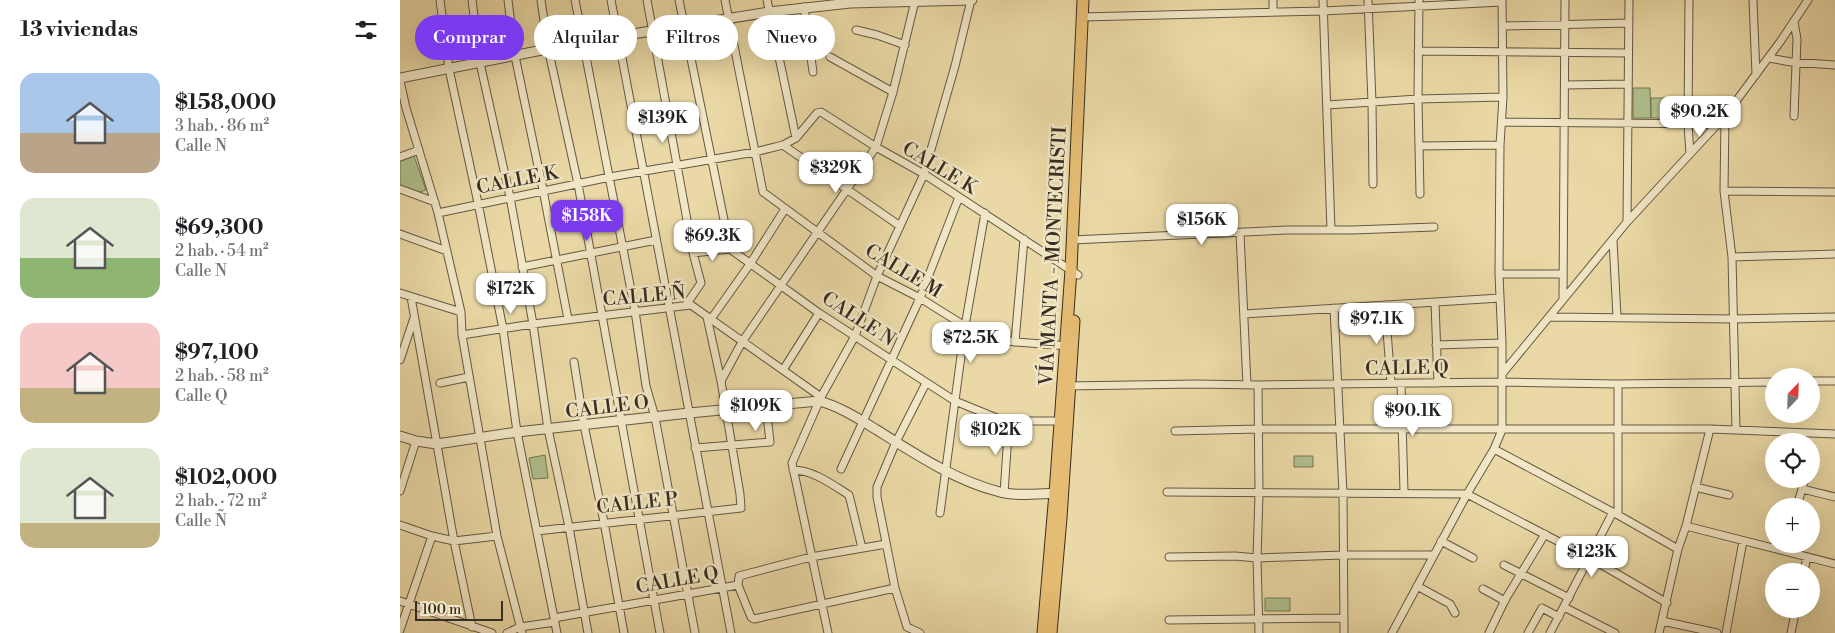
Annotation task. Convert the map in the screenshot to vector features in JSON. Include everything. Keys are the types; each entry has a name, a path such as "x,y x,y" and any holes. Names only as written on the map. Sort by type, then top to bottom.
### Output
{"main road":[{"name":"VÍA MANTA - MONTECRISTI","path":"1083,0 1086,17"},
{"name":"VÍA MANTA - MONTECRISTI","path":"1051,633 1076,240 1086,17 1090,0"},
{"name":"VÍA MANTA - MONTECRISTI","path":"1043,633 1059,493"}],"street":[{"path":"440,0 449,69 503,329 517,432 557,633"},
{"path":"472,0 480,63 510,197 533,324 548,429 569,526 588,633"},
{"path":"508,0 510,15"},
{"path":"541,0 543,15"},
{"path":"575,0 578,15"},
{"path":"611,0 614,15"},
{"path":"647,0 650,15"},
{"path":"679,0 681,15"},
{"path":"725,0 728,15"},
{"path":"767,0 796,138"},
{"path":"738,17 807,5 850,2 971,0 955,66 924,174 877,276 855,336 820,399 792,463 828,633"},
{"path":"1273,12 1274,0"},
{"path":"1323,0 1331,230"},
{"path":"1368,0 1373,184"},
{"path":"1563,300 1565,0"},
{"path":"1627,222 1629,0"},
{"path":"1689,0 1688,124 1690,154"},
{"path":"1753,0 1756,75"},
{"path":"1502,374 1627,222 1725,116 1769,58 1808,0"},
{"path":"721,381 742,342 876,147 893,92 915,1"},
{"path":"1086,17 1323,11 1420,3 1502,1 1503,97 1500,145 1499,274 1502,343 1502,430 1494,449 1441,541 1394,632"},
{"path":"1420,3 1418,51 1420,194"},
{"path":"807,5 813,72"},
{"path":"1794,22 1797,39 1794,116"},
{"path":"1503,26 1628,23"},
{"path":"856,30 905,45"},
{"path":"1418,51 1628,53"},
{"path":"1769,58 1796,63 1835,65"},
{"path":"495,60 400,79 403,109 419,150 438,213 461,312 462,335 497,536 521,630 507,633"},
{"path":"516,60 568,319"},
{"path":"551,60 578,184 660,633"},
{"path":"587,60 636,311 646,386 655,417 695,633"},
{"path":"622,60 730,633"},
{"path":"659,60 693,253 701,283 686,305"},
{"path":"690,60 730,249 693,253"},
{"path":"736,60 755,152"},
{"path":"835,60 893,92"},
{"path":"1565,84 1628,84"},
{"path":"1327,104 1503,97"},
{"name":"CALLE K","path":"438,213 543,190 755,152 783,145 796,138 817,113 821,112 876,147 924,174 1074,272"},
{"path":"1725,116 1724,191 1732,257 1736,430"},
{"path":"1502,122 1718,124"},
{"path":"783,145 900,226"},
{"path":"1419,146 1500,145"},
{"path":"400,157 419,150"},
{"name":"CALLE M","path":"755,152 763,192 877,276 920,298 965,326 1004,340 1068,346"},
{"path":"400,189 434,202"},
{"path":"1724,191 1835,192"},
{"path":"841,469 920,298 959,197"},
{"path":"731,445 709,318 750,264 784,208"},
{"path":"940,513 965,326 984,213"},
{"path":"1076,240 1286,230 1434,227"},
{"path":"1240,233 1247,384"},
{"path":"400,234 447,251"},
{"path":"1015,342 1024,239"},
{"path":"522,267 656,240"},
{"path":"1612,240 1617,317"},
{"name":"CALLE N","path":"730,249 819,312 955,401 1004,421 1064,421"},
{"path":"1732,257 1835,254"},
{"path":"1499,274 1563,274"},
{"path":"400,293 461,312"},
{"path":"411,297 454,541 472,626"},
{"path":"1244,314 1500,298"},
{"path":"1435,303 1438,383"},
{"path":"1384,305 1391,383"},
{"name":"CALLE Ñ","path":"462,335 670,306 695,306 820,399 945,470 984,488 1004,493 1059,493"},
{"path":"1334,308 1343,492 1344,633"},
{"path":"783,370 819,312"},
{"path":"400,360 414,317"},
{"path":"1549,317 1733,319 1835,317"},
{"path":"1436,345 1502,343"},
{"path":"574,362 584,426 624,633"},
{"path":"440,383 469,377"},
{"path":"1820,381 1835,381"},
{"name":"CALLE Q","path":"1066,386 1502,382 1618,384 1765,382"},
{"path":"920,633 907,627 895,588 877,497 877,487 896,442 926,383"},
{"path":"1401,383 1404,492"},
{"path":"1550,633 1615,514 1618,384"},
{"path":"1258,385 1259,494 1257,558 1259,633"},
{"name":"CALLE O","path":"400,436 416,441 437,444 517,432 820,399"},
{"path":"695,448 770,442 766,406"},
{"path":"1004,493 1009,420"},
{"path":"1175,431 1258,429 1710,429 1835,434"},
{"path":"1659,633 1678,549 1686,526 1710,429"},
{"path":"400,491 416,441"},
{"name":"CALLE P","path":"537,530 741,508 731,445"},
{"path":"1494,449 1678,549"},
{"path":"793,470 801,470 813,475 848,495 862,548"},
{"path":"1696,487 1729,495"},
{"path":"1800,498 1802,489 1835,497"},
{"path":"1167,492 1259,494 1404,492 1467,494 1590,558 1667,603"},
{"path":"400,525 454,541 497,536"},
{"path":"1686,526 1743,541 1765,544"},
{"path":"1489,633 1505,601 1545,534"},
{"path":"400,630 432,536"},
{"path":"1441,541 1473,558"},
{"path":"1726,633 1743,541"},
{"name":"CALLE Q","path":"521,630 584,612 738,585 740,576 811,557 886,544"},
{"path":"1799,553 1835,564"},
{"path":"1169,557 1235,556 1257,558 1343,555 1434,555"},
{"path":"1806,563 1807,557"},
{"path":"1504,565 1569,598"},
{"path":"738,585 751,617 754,619 895,588"},
{"path":"1417,586 1450,604 1454,613"},
{"path":"1483,589 1505,601"},
{"path":"400,601 492,633"},
{"path":"1564,607 1615,633"},
{"path":"1528,633 1542,608 1559,617"},
{"path":"1169,620 1344,618"},
{"path":"1791,633 1794,618"},
{"path":"1662,621 1716,633"}],"green space":[{"path":"1633,88 1650,88 1651,118 1633,118"},
{"path":"1651,98 1686,98 1686,118 1651,118"},
{"path":"414,156 426,190 417,193 400,186 400,161"},
{"path":"545,455 548,478 533,479 529,458"},
{"path":"1294,456 1313,456 1313,467 1294,467"},
{"path":"1265,598 1290,598 1290,611 1265,611"}]}
